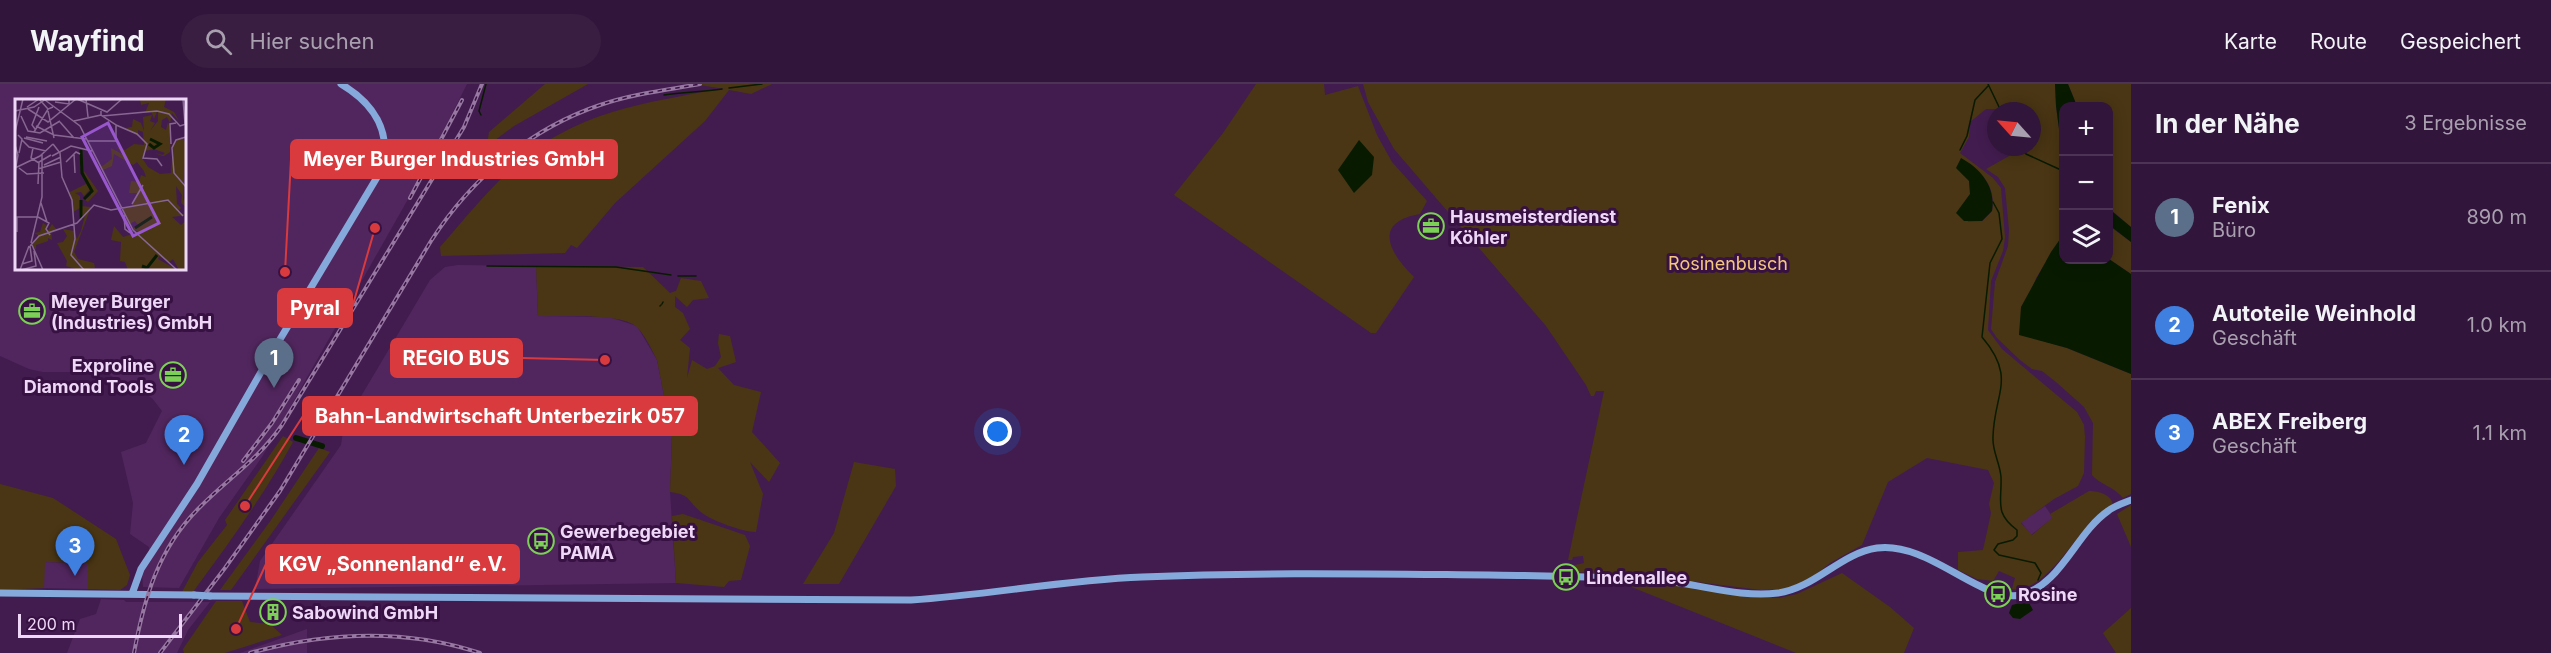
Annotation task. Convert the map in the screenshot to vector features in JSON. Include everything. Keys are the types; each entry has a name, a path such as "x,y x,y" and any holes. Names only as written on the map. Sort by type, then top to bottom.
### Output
{"main road":[{"path":"132,594 141,569 197,484 273,351 382,169 385,158 384,138 377,117 363,99 341,84"},
{"path":"0,593 911,600 1142,577 1376,574 1616,578 1666,581 1756,593 1776,593 1801,587 1856,555 1880,548 1901,550 1930,559 1989,590 2005,596 2017,596 2041,585 2095,522 2109,510 2131,500"}],"shaded area":[{"path":"0,84 467,84 416,185 262,457 219,518 179,588 143,587 142,573 148,563 149,547 130,534 133,503 121,452 146,443 162,411 152,398 104,372 43,372 29,369 0,356"},
{"path":"2055,84 2068,84 2075,102 2059,102 2059,129"},
{"path":"1359,140 1374,157 1372,175 1354,193 1338,170"},
{"path":"1961,158 1981,173 1992,194 1992,211 1982,221 1964,221 1956,213 1970,194 1969,181 1956,168"},
{"path":"2113,212 2131,227 2131,242 2113,228"},
{"path":"2059,241 2059,264 2113,264 2113,262 2131,274 2131,374 2067,348 2019,335 2021,307"},
{"path":"458,265 536,266 538,316 609,317 637,326 657,360 672,436 670,492 676,583 255,589 260,561 341,445 344,425 430,280 445,267"},
{"path":"2045,506 2053,518 2031,535 2021,522"},
{"path":"44,562 88,563 88,589 44,588"},
{"path":"101,599 126,602 210,602 188,630 177,653 67,653 80,619 96,614"},
{"path":"2028,601 2033,610 2020,619 2013,618 2009,613 2012,605"},
{"path":"307,629 307,653 240,653"}],"green space":[{"path":"545,84 588,84 514,126 487,146 489,132"},
{"path":"693,84 772,84 751,94 729,90 705,121 615,203 577,248 571,245 565,253 441,256 440,247 480,201 509,171 541,146 571,128 611,112 725,89"},
{"path":"1256,84 1324,84 1325,95 1358,86 1377,135 1392,162 1427,201 1420,214 1405,218 1391,231 1392,248 1397,258 1414,277 1376,333 1371,333 1174,195 1223,133"},
{"name":"Rosinenbusch","path":"1363,84 2055,84 2059,129 2059,241 2036,278 2019,334 2067,348 2131,374 2131,494 2123,498 2092,475 2093,423 2084,407 2042,371 2032,369 2020,360 1991,329 1995,282 2008,246 2009,230 2005,188 1998,177 1986,169 2009,156 2041,156 2041,102 1987,102 1987,109 1970,122 1969,137 1960,153 1993,178 2001,188 2005,237 2003,251 1991,281 1988,330 2002,349 2077,412 2084,425 2084,473 2078,486 2054,499 2021,523 2032,535 2052,518 2050,514 2089,491 2104,494 2113,505 2093,519 2056,565 2045,575 2035,583 2023,588 2012,589 2015,578 1999,571 1993,581 1977,579 1958,570 1958,552 1983,550 1991,513 1989,504 1994,483 1988,470 1927,458 1888,482 1862,545 1830,563 1809,580 1785,589 1761,590 1634,574 1569,572 1571,566 1584,563 1583,556 1568,560 1604,391 1596,391 1594,396 1591,396 1546,326 1394,149 1368,102","holes":["1969,163 1984,178 1991,190 1992,211 1982,221 1968,222 1965,201 1970,194"]},
{"path":"2068,84 2131,84 2131,227 2113,211 2113,102 2075,102"},
{"path":"2113,229 2131,242 2131,274 2113,262"},
{"path":"536,266 643,267 670,293 676,291 681,278 701,281 709,298 693,300 687,307 675,296 675,307 683,313 690,329 680,340 690,348 687,378 692,360 707,369 715,366 721,357 719,334 730,336 736,362 718,368 734,385 761,392 752,432 780,463 769,482 750,462 763,494 756,532 736,528 712,519 701,512 686,496 670,492 672,436 657,360 646,339 631,323 606,317 538,316"},
{"path":"283,436 293,442 258,500 193,592 182,592 198,562 227,525 225,520"},
{"path":"319,448 330,452 231,590 220,590 271,520"},
{"path":"854,462 895,469 896,486 839,584 803,584 834,533"},
{"path":"0,484 53,498 116,539 130,575 127,585 120,590 88,589 88,563 45,562 44,588 0,590"},
{"path":"2131,505 2131,547 2117,514"},
{"path":"683,514 745,535 750,546 741,580 729,581 724,587 676,583 672,516"},
{"path":"1842,573 1890,607 1914,628 1904,653 1796,653 1619,582 1672,584 1754,597 1779,598 1797,594"},
{"path":"216,601 242,601 250,622 270,624 282,635 225,653 184,653 183,649"},
{"path":"2131,608 2131,653 2116,653 2103,633"}],"waterway":[{"path":"481,115 479,111 486,84"},
{"path":"729,88 762,84"},
{"path":"1988,84 1997,102"},
{"path":"1960,150 1967,136 1975,100 1988,86"},
{"path":"664,95 722,89"},
{"path":"2030,156 2059,169"},
{"path":"1993,202 1999,213 2002,239 1990,263 1982,337 1993,351 2001,375 1993,442 2001,477 2002,512 2017,530 2017,536 2013,540 1998,544 1994,550 1999,555 2035,563 2041,573 2038,580"},
{"path":"487,266 616,267 671,275"},
{"path":"678,276 696,276"},
{"path":"296,438 322,446"}],"railway":[{"path":"134,653 148,594 173,541 198,509 253,459 282,425 464,127 482,84"},
{"path":"160,653 280,491 431,241 464,197 483,177 526,142 574,115 624,98 700,84"},
{"path":"410,198 462,100"},
{"path":"243,461 272,423 299,380"},
{"path":"250,653 307,641 365,636 394,636 423,640 480,653"}],"place":[{"name":"Hausmeisterdienst Köhler","path":"1431,226"},
{"name":"Pyral","path":"375,228"},
{"name":"Meyer Burger Industries GmbH","path":"285,272"},
{"name":"Meyer Burger (Industries) GmbH","path":"32,311"},
{"name":"REGIO BUS","path":"605,360"},
{"name":"Exproline Diamond Tools","path":"173,375"},
{"name":"Fenix","path":"274,388"},
{"name":"Autoteile Weinhold","path":"184,465"},
{"name":"Bahn-Landwirtschaft Unterbezirk 057","path":"245,506"},
{"name":"Gewerbegebiet PAMA","path":"541,541"},
{"name":"ABEX Freiberg","path":"75,576"},
{"name":"Lindenallee","path":"1566,577"},
{"name":"Rosine","path":"1998,594"},
{"name":"Sabowind GmbH","path":"273,612"},
{"name":"KGV „Sonnenland“ e.V.","path":"236,629"}]}
